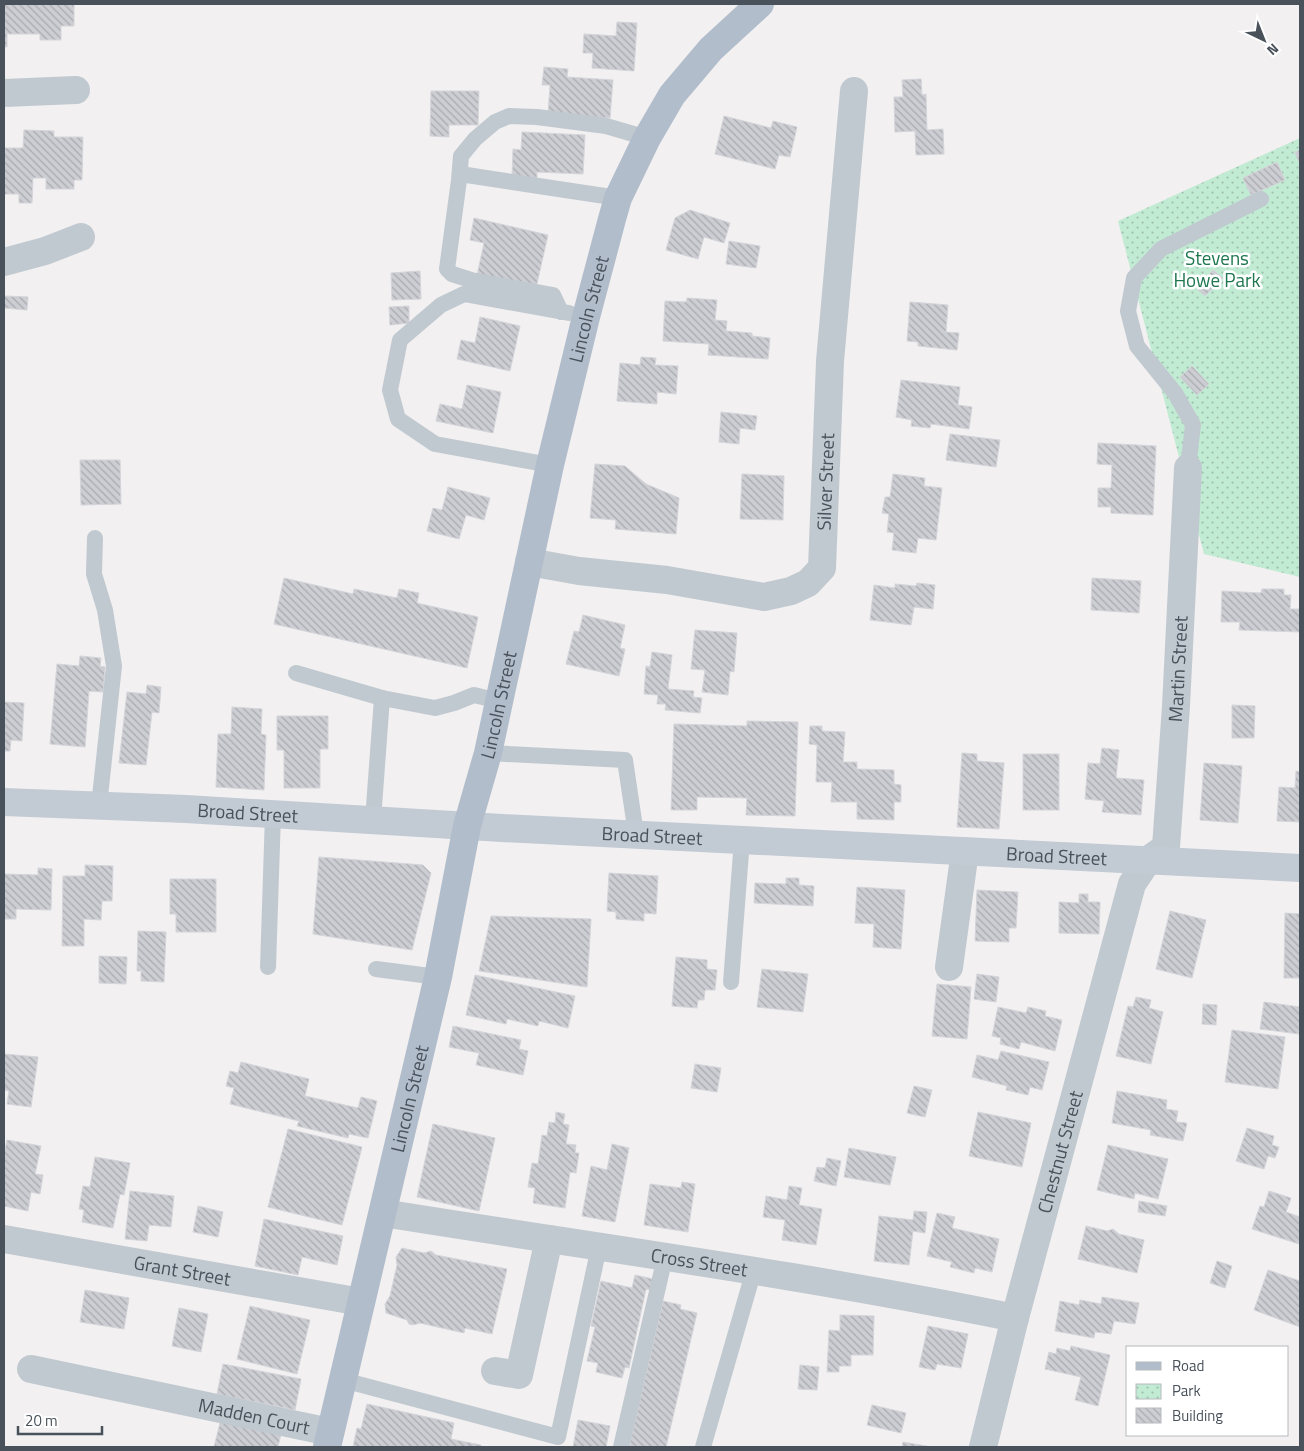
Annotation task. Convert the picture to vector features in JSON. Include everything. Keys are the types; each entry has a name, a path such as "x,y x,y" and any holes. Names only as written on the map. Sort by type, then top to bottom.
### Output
{"main road":[{"name":"Lincoln Street","path":"328,1440 438,977 467,826 488,753 550,465 573,315 618,198 647,138 677,88 711,48 760,4"}],"street":[{"path":"4,92 76,90"},
{"name":"Silver Street","path":"529,562 579,571 667,580 764,598 791,591 808,583 822,568 830,361 854,91"},
{"path":"4,262 45,251 81,236"},
{"name":"Martin Street","path":"1148,860 1166,847 1176,706 1188,468"},
{"name":"Broad Street","path":"4,802 273,814 467,826 1300,868"},
{"path":"949,967 965,851"},
{"name":"Chestnut Street","path":"983,1447 1015,1318 1132,884 1148,860"},
{"name":"Cross Street","path":"383,1213 754,1270 904,1295 1015,1318"},
{"name":"Grant Street","path":"4,1239 361,1302"},
{"path":"495,1370 519,1375 549,1239"},
{"name":"Madden Court","path":"31,1369 328,1440"}],"lane":[{"path":"573,315 552,295 471,280 452,274 447,269 461,156 496,122 509,116 537,117 606,126 647,138"},
{"path":"460,174 618,198"},
{"path":"1188,468 1193,425 1175,393 1137,346 1128,312 1134,278 1161,249 1261,199"},
{"path":"550,465 435,444 398,419 390,390 400,340 434,309 464,294 573,315"},
{"path":"95,538 94,574 105,610 114,666 99,806"},
{"path":"296,673 382,698 435,708 474,696 499,701"},
{"path":"372,820 382,698"},
{"path":"488,753 625,760 636,834"},
{"path":"268,967 273,814"},
{"path":"732,982 742,840"},
{"path":"376,969 438,977"},
{"path":"343,1380 558,1437 599,1247"},
{"path":"621,1447 665,1257"},
{"path":"703,1447 754,1270"}],"green space":[{"name":"Stevens Howe Park","path":"1300,138 1300,577 1204,554 1118,221"}],"building":[{"path":"4,4 74,4 74,26 61,26 61,40 40,40 40,34 7,34 7,47 4,47"},
{"path":"617,22 637,23 634,71 592,68 593,53 583,53 584,34 616,36"},
{"path":"544,67 568,69 567,77 613,80 610,118 548,114 550,85 542,85"},
{"path":"921,79 922,95 926,94 927,130 943,129 944,154 916,155 915,131 895,132 894,97 903,97 902,80"},
{"path":"431,91 479,91 478,125 449,125 449,137 430,136"},
{"path":"724,116 771,128 773,121 797,127 790,157 779,155 775,169 715,154"},
{"path":"24,130 54,131 54,137 83,137 82,180 74,180 74,189 46,189 46,178 33,178 32,203 19,203 19,194 4,194 4,148 23,148"},
{"path":"522,132 585,135 583,174 537,172 537,178 512,177 513,149 521,150"},
{"path":"1300,150 1300,165 1295,152"},
{"path":"1277,162 1285,180 1251,195 1243,178"},
{"path":"690,210 730,223 724,243 704,237 698,259 666,250 675,218"},
{"path":"474,218 548,235 536,288 477,275 484,243 470,240"},
{"path":"729,241 760,246 756,268 726,264"},
{"path":"1213,270 1223,278 1205,296 1196,288"},
{"path":"420,271 421,299 392,300 391,273"},
{"path":"4,296 28,297 27,310 4,308"},
{"path":"687,298 717,300 715,320 727,321 726,331 752,333 752,336 770,338 768,359 708,355 709,344 663,341 665,301 686,302"},
{"path":"910,302 948,305 946,332 959,333 957,350 918,346 918,342 907,341"},
{"path":"409,306 409,323 390,325 389,307"},
{"path":"480,317 520,326 510,371 457,359 461,340 475,343"},
{"path":"641,357 656,358 655,365 678,366 676,394 657,392 657,404 617,401 620,363 640,365"},
{"path":"1192,366 1209,384 1197,395 1180,377"},
{"path":"901,380 960,387 958,405 972,407 969,429 931,424 930,428 911,426 912,420 896,417"},
{"path":"467,385 501,392 493,433 436,421 440,404 462,409"},
{"path":"721,412 757,416 755,430 740,428 739,444 719,442"},
{"path":"950,434 1000,440 996,467 946,460"},
{"path":"1098,443 1156,446 1153,515 1111,513 1111,507 1098,507 1098,488 1111,488 1112,465 1097,464"},
{"path":"80,460 120,460 121,504 81,505"},
{"path":"595,464 625,466 646,484 679,498 676,534 615,529 616,520 590,518"},
{"path":"742,474 784,476 783,520 740,519"},
{"path":"893,474 925,478 924,486 942,488 936,540 918,538 916,553 892,550 894,533 887,532 889,514 882,513 885,497 890,497"},
{"path":"448,487 490,498 484,520 466,515 459,539 427,531 433,508 442,510"},
{"path":"284,578 353,594 354,589 397,598 399,589 419,593 417,603 478,617 467,668 274,624"},
{"path":"1092,578 1141,581 1139,613 1091,610"},
{"path":"917,583 935,585 933,609 914,607 911,625 870,620 874,585 895,588 895,584 916,586"},
{"path":"1262,589 1284,589 1284,595 1291,595 1290,609 1300,609 1300,632 1239,630 1240,622 1221,622 1222,591 1261,593"},
{"path":"583,615 625,625 620,648 625,649 619,676 566,664 574,631 579,632"},
{"path":"695,630 737,633 734,672 730,671 728,695 702,692 705,670 691,669"},
{"path":"652,652 672,655 668,689 694,691 693,697 702,698 700,713 665,710 666,704 657,704 658,695 644,694 646,666 650,667"},
{"path":"80,656 101,658 100,666 105,667 103,692 89,691 85,747 50,744 57,664 79,666"},
{"path":"147,685 161,687 159,713 152,712 146,765 119,763 127,692 146,694"},
{"path":"4,702 24,703 22,741 11,740 10,751 4,751"},
{"path":"1232,705 1255,706 1254,738 1232,738"},
{"path":"232,707 262,709 261,734 266,735 264,790 216,787 218,734 231,734"},
{"path":"277,716 328,716 328,749 320,749 320,788 284,788 284,750 277,750"},
{"path":"747,721 798,722 795,816 746,815 747,798 697,797 697,810 671,810 674,724 747,726"},
{"path":"810,726 822,726 822,731 845,732 843,762 857,762 857,769 894,770 894,784 901,785 901,802 894,802 894,820 857,819 857,802 831,802 832,782 816,782 817,745 809,744"},
{"path":"1102,748 1119,750 1116,778 1144,780 1141,815 1102,812 1104,801 1085,799 1088,763 1100,764"},
{"path":"962,753 977,754 977,761 1004,763 999,829 957,827"},
{"path":"1023,754 1059,754 1059,810 1023,810"},
{"path":"1204,763 1242,766 1238,823 1200,820"},
{"path":"1296,771 1300,772 1300,822 1277,821 1279,787 1295,788"},
{"path":"319,857 423,865 431,873 412,950 313,934"},
{"path":"85,865 113,866 112,901 102,901 101,920 84,919 84,946 62,946 63,876 85,876"},
{"path":"38,868 52,869 51,910 16,909 16,919 4,919 4,874 38,875"},
{"path":"609,873 658,876 656,914 644,913 644,921 616,919 616,912 607,911"},
{"path":"786,878 799,878 799,885 814,886 813,906 754,903 755,883 786,884"},
{"path":"170,879 216,879 216,932 176,932 176,914 170,914"},
{"path":"857,887 905,890 901,949 873,947 874,924 855,923"},
{"path":"977,890 1018,892 1016,928 1009,928 1009,942 975,941"},
{"path":"1079,894 1088,894 1088,902 1100,902 1099,934 1059,933 1059,902 1079,903"},
{"path":"1170,911 1206,920 1192,978 1156,969"},
{"path":"1285,913 1300,914 1300,978 1284,978"},
{"path":"491,916 591,919 587,987 479,971"},
{"path":"138,931 166,932 164,982 141,981 141,971 137,971"},
{"path":"99,956 127,957 126,984 99,983"},
{"path":"676,957 707,960 707,969 717,970 715,990 705,990 704,1000 698,1000 697,1008 672,1006"},
{"path":"762,969 808,974 803,1012 757,1007"},
{"path":"977,974 999,977 996,1002 974,999"},
{"path":"475,975 575,996 568,1028 539,1021 538,1026 507,1019 506,1024 466,1015"},
{"path":"937,984 971,987 967,1039 932,1036"},
{"path":"1136,997 1151,1000 1149,1008 1163,1012 1151,1064 1116,1056 1128,1006 1133,1007"},
{"path":"1264,1002 1300,1007 1299,1034 1260,1029"},
{"path":"1203,1004 1217,1005 1216,1025 1202,1024"},
{"path":"998,1007 1026,1013 1028,1007 1046,1011 1045,1016 1062,1020 1055,1051 1021,1042 1019,1049 1000,1044 1001,1038 992,1036"},
{"path":"453,1026 521,1040 519,1049 528,1051 523,1075 476,1065 479,1053 449,1047"},
{"path":"1232,1030 1285,1037 1278,1089 1225,1082"},
{"path":"1001,1051 1049,1062 1042,1090 1030,1087 1028,1095 1006,1090 1007,1086 972,1077 977,1055 998,1060"},
{"path":"4,1054 38,1057 31,1107 7,1104 9,1091 4,1090"},
{"path":"241,1062 309,1079 305,1096 358,1108 361,1097 377,1101 368,1138 349,1134 348,1138 297,1126 299,1121 230,1104 234,1088 226,1086 230,1071 238,1073"},
{"path":"695,1064 721,1068 717,1092 691,1088"},
{"path":"914,1086 932,1090 925,1117 907,1113"},
{"path":"1117,1091 1167,1100 1166,1109 1178,1111 1176,1122 1187,1123 1183,1141 1150,1135 1151,1130 1112,1123"},
{"path":"556,1112 565,1114 563,1124 569,1125 566,1144 576,1145 575,1153 579,1153 576,1173 570,1172 565,1208 533,1203 535,1188 528,1187 532,1163 538,1164 542,1135 547,1136 549,1122 555,1123"},
{"path":"978,1112 1031,1123 1022,1167 969,1156"},
{"path":"433,1124 495,1138 479,1211 417,1197"},
{"path":"1247,1128 1274,1136 1272,1145 1279,1147 1275,1158 1268,1156 1264,1169 1236,1161"},
{"path":"288,1129 362,1147 342,1225 268,1207"},
{"path":"7,1140 41,1146 35,1174 43,1175 40,1194 31,1192 28,1211 4,1206 4,1154"},
{"path":"612,1144 629,1148 615,1222 582,1216 591,1166 607,1170"},
{"path":"1108,1145 1168,1159 1158,1199 1135,1193 1134,1199 1097,1190"},
{"path":"849,1148 896,1157 890,1185 844,1177"},
{"path":"95,1157 130,1163 124,1195 120,1194 113,1228 82,1222 84,1210 79,1209 83,1186 90,1187"},
{"path":"827,1158 841,1161 836,1186 814,1181 817,1167 825,1168"},
{"path":"682,1182 695,1184 688,1232 644,1225 650,1184 681,1188"},
{"path":"789,1186 802,1188 799,1205 822,1209 816,1245 782,1240 785,1220 763,1217 766,1196 787,1200"},
{"path":"130,1191 174,1196 171,1227 149,1225 147,1241 125,1239"},
{"path":"1269,1191 1291,1198 1286,1212 1300,1217 1299,1244 1252,1229 1260,1206 1264,1207"},
{"path":"1139,1201 1167,1206 1165,1216 1138,1212"},
{"path":"198,1206 223,1212 218,1237 193,1232"},
{"path":"914,1211 927,1212 925,1233 913,1231 909,1265 874,1261 879,1216 913,1220"},
{"path":"937,1213 955,1217 952,1228 999,1239 992,1272 975,1268 974,1273 950,1267 952,1262 927,1256"},
{"path":"264,1219 343,1236 337,1265 302,1257 298,1275 255,1266"},
{"path":"1086,1226 1107,1231 1113,1229 1119,1234 1144,1240 1137,1273 1078,1259"},
{"path":"402,1248 424,1253 431,1251 436,1255 507,1269 492,1334 465,1328 464,1333 420,1323 413,1325 409,1324 407,1320 386,1313 385,1304 390,1296 397,1265 396,1257"},
{"path":"1217,1261 1232,1266 1225,1288 1210,1283"},
{"path":"1268,1270 1300,1281 1300,1327 1254,1310"},
{"path":"635,1275 653,1279 651,1290 646,1289 629,1368 625,1367 622,1378 596,1372 598,1363 587,1361 595,1327 591,1326 601,1281 632,1288"},
{"path":"85,1290 129,1298 124,1329 80,1322"},
{"path":"1102,1297 1139,1303 1135,1324 1114,1321 1111,1334 1095,1332 1094,1338 1055,1331 1060,1301 1079,1305 1080,1300 1101,1304"},
{"path":"663,1301 681,1305 680,1309 697,1313 666,1447 629,1447"},
{"path":"250,1306 310,1320 297,1374 237,1359"},
{"path":"179,1308 208,1314 201,1352 172,1346"},
{"path":"840,1315 874,1316 873,1355 851,1355 851,1366 839,1366 839,1372 827,1372 829,1330 840,1331"},
{"path":"928,1326 968,1334 961,1368 937,1364 935,1370 919,1367"},
{"path":"1071,1346 1110,1355 1098,1406 1075,1400 1081,1377 1045,1369 1049,1352 1056,1354 1057,1348 1070,1351"},
{"path":"223,1364 301,1379 295,1410 217,1394"},
{"path":"800,1365 819,1367 817,1390 798,1389"},
{"path":"367,1404 454,1423 451,1439 481,1445 481,1447 353,1447 357,1428 361,1429"},
{"path":"872,1405 906,1413 901,1433 867,1425"},
{"path":"221,1419 281,1434 278,1447 214,1447"},
{"path":"578,1420 610,1426 606,1447 573,1447"},
{"path":"903,1442 932,1447 902,1447"}]}
